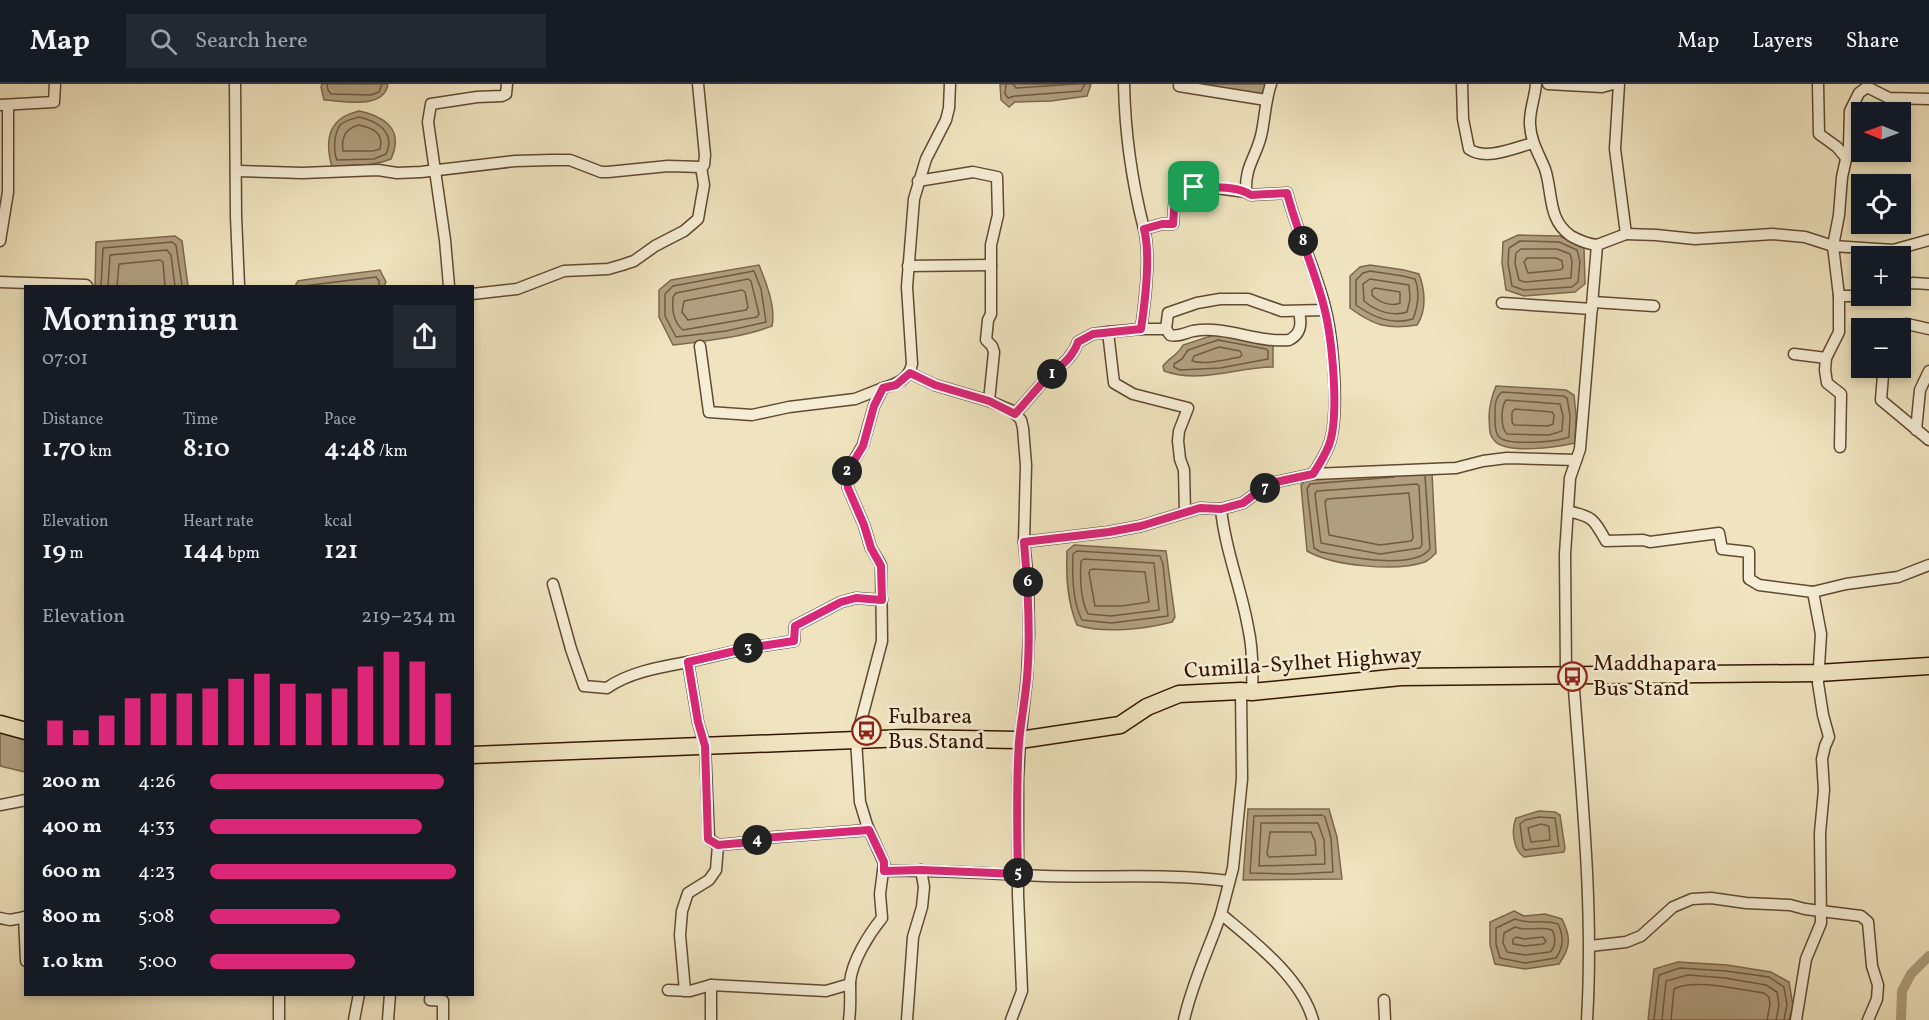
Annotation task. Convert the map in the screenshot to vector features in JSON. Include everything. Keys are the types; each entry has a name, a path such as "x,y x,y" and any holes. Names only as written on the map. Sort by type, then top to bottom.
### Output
{"highway":[{"name":"Cumilla-Sylhet Highway","path":"474,755 906,738 1020,740 1120,725 1147,707 1179,694 1247,692 1401,678 1818,673 1929,666"},
{"path":"0,724 24,730"}],"street":[{"path":"0,241 8,192 4,105 54,102 55,84"},
{"path":"235,84 238,285"},
{"path":"449,285 445,240 428,122 431,104 477,97 502,96 506,94 507,84"},
{"path":"474,294 517,289 564,271 608,269 634,261 655,246 684,231 698,219 704,185 701,167 704,165 705,155 698,84"},
{"path":"700,346 709,412 752,415 789,407 855,399 896,385 910,373 912,364 907,287 914,199 926,159 950,108 950,84"},
{"path":"1124,84 1125,114 1135,195 1147,246 1146,306 1141,329"},
{"path":"1246,192 1246,174 1261,136 1266,100 1271,84"},
{"path":"1462,84 1463,119 1469,149 1474,152 1494,153 1533,143"},
{"path":"1536,84 1530,112 1533,143 1546,173 1549,195 1558,223 1580,241 1597,245 1626,234 1695,239 1773,234 1805,237 1833,246 1893,250 1929,240"},
{"path":"1548,84 1602,87 1613,84"},
{"path":"1619,84 1615,149 1626,234"},
{"path":"1818,84 1819,134 1837,147 1846,158"},
{"path":"1179,86 1266,100"},
{"path":"1840,447 1841,394 1827,383 1825,370 1826,358 1839,332 1839,296 1833,246 1839,215 1842,177 1849,146 1850,111 1860,93 1867,86 1889,98 1929,99"},
{"path":"236,171 302,173 378,170 397,173 505,162 552,160 570,160 608,172 668,166 701,167"},
{"path":"918,181 973,172 997,177 998,214 991,245 992,314 988,320 986,340 994,352 989,401"},
{"path":"1144,229 1162,224 1173,224 1175,196 1193,196 1194,187 1246,192 1251,195 1287,193 1295,224 1304,243 1325,310 1333,375 1333,428 1329,444 1313,474"},
{"path":"1587,1020 1590,946 1584,806 1570,675 1565,554 1570,478 1580,449 1597,245"},
{"path":"908,266 991,265"},
{"path":"0,282 86,285"},
{"path":"1911,283 1929,284"},
{"path":"1839,296 1851,296"},
{"path":"1299,312 1301,323 1299,331 1288,340 1260,339 1233,332 1192,331 1177,337 1170,335 1166,329 1168,314 1197,303 1220,299 1248,299 1282,311 1325,310"},
{"path":"1502,303 1654,306"},
{"path":"1911,325 1929,329"},
{"path":"1015,414 1046,380 1064,365 1075,352 1078,342 1093,334 1166,329"},
{"path":"1108,332 1114,383 1133,394 1188,408 1178,441 1184,470 1185,512"},
{"path":"1794,354 1826,358"},
{"path":"1917,430 1920,390 1929,371"},
{"path":"910,373 935,385 989,401 1015,414 1021,420 1025,445 1024,542 1028,581 1029,634 1020,740 1018,874 1022,992 1011,1020"},
{"path":"1883,378 1881,400 1929,440"},
{"path":"849,1020 850,980 866,938 882,918 880,894 884,862 869,830 860,802 856,740 882,641 881,566 871,548 848,488 846,474 863,446 874,406 883,388"},
{"path":"1024,542 1141,526 1200,508 1221,509 1243,503 1276,482 1313,474 1456,468 1507,458 1576,460"},
{"path":"1184,1020 1204,957 1221,914 1233,868 1242,778 1247,692 1253,654 1225,537 1221,509"},
{"path":"1568,511 1588,516 1606,541 1643,540 1650,542 1719,533 1722,549 1749,552 1749,579 1759,585 1813,592 1846,584 1898,577 1929,565"},
{"path":"553,584 574,660 584,686 607,688 617,680 660,667 748,648 794,641 795,626 841,602 856,598 882,600"},
{"path":"1796,1020 1804,969 1821,922 1820,826 1824,790 1822,759 1829,737 1823,716 1818,673 1821,634 1813,592"},
{"path":"688,662 698,722 705,746 708,839 718,845 751,842 763,838 869,830"},
{"path":"0,805 24,800"},
{"path":"685,991 680,935 682,911 688,893 709,880 716,870 718,845"},
{"path":"884,871 921,870 1127,878 1176,875 1230,881"},
{"path":"907,1020 913,937 922,907 924,887 921,870"},
{"path":"1590,946 1626,942 1641,936 1673,907 1692,899 1711,898 1746,903 1790,905 1862,916 1868,922 1872,966 1878,985 1877,999 1868,1020"},
{"path":"1221,914 1271,957 1308,1005 1313,1020"},
{"path":"0,918 10,920 24,917"},
{"path":"668,990 685,991 711,986 826,991 850,984"},
{"path":"711,986 711,1020"},
{"path":"279,996 279,1020"},
{"path":"354,1020 359,996"},
{"path":"388,1020 390,996"},
{"path":"431,996 430,1000 443,1001 443,1020"},
{"path":"1384,1000 1385,1020"}],"water":[{"path":"322,84 388,84 385,92 379,98 352,102 324,100"},
{"path":"1000,84 1091,84 1087,96 1051,101 1015,102 1009,107 1001,100"},
{"path":"1206,84 1269,84 1262,96"},
{"path":"359,111 377,117 390,126 395,140 391,159 384,162 332,167 329,147 331,131 341,119"},
{"path":"1518,235 1560,236 1584,247 1585,284 1575,292 1524,296 1506,290 1502,263 1503,242"},
{"path":"175,236 182,241 188,285 95,285 96,242"},
{"path":"759,265 771,303 772,326 735,336 673,345 659,317 659,290 671,280"},
{"path":"1370,265 1419,274 1424,300 1417,325 1397,327 1381,325 1366,319 1350,308 1350,276 1360,267"},
{"path":"380,270 386,282 384,285 296,285 298,281"},
{"path":"1217,334 1273,345 1273,367 1191,376 1164,371 1163,366 1183,345"},
{"path":"1496,386 1566,390 1574,395 1575,443 1532,449 1500,445 1492,438 1489,418"},
{"path":"1432,473 1436,553 1426,561 1398,567 1365,566 1332,560 1307,551 1301,485 1308,478"},
{"path":"1074,545 1166,551 1175,617 1172,622 1124,630 1087,628 1077,625 1069,598 1067,570 1067,551"},
{"path":"0,733 24,740 24,772 0,766"},
{"path":"1248,809 1329,809 1337,837 1342,879 1243,880"},
{"path":"1539,811 1555,812 1560,815 1564,852 1524,857 1515,844 1514,823 1516,818"},
{"path":"1514,911 1524,916 1545,914 1562,919 1567,931 1568,947 1559,964 1525,969 1495,964 1490,945 1490,922"},
{"path":"1678,962 1727,965 1771,972 1789,982 1793,1006 1789,1020 1648,1020 1654,969"}],"waterway":[{"path":"1901,1020 1902,991 1911,974 1929,956"}],"place":[{"name":"Maddhapara Bus Stand","path":"1572,677"},
{"name":"Fulbarea Bus Stand","path":"867,730"}],"route":[{"path":"1194,187 1233,190 1251,195 1287,193 1326,316 1334,391 1333,428 1329,444 1313,474 1276,482 1243,503 1221,509 1200,508 1141,526 1109,532 1024,542 1028,581 1029,634 1018,779 1018,874 921,870 884,871 884,862 869,830 763,838 751,842 718,845 708,839 705,746 698,722 688,662 748,648 794,641 795,626 841,602 856,598 882,600 881,566 871,548 848,488 846,474 863,446 874,406 883,388 896,385 910,373 935,385 989,401 1015,414 1046,380 1064,365 1075,352 1078,342 1093,334 1141,329 1146,306 1147,246 1144,229 1162,224 1173,224 1175,196 1193,196 1194,187"}]}
